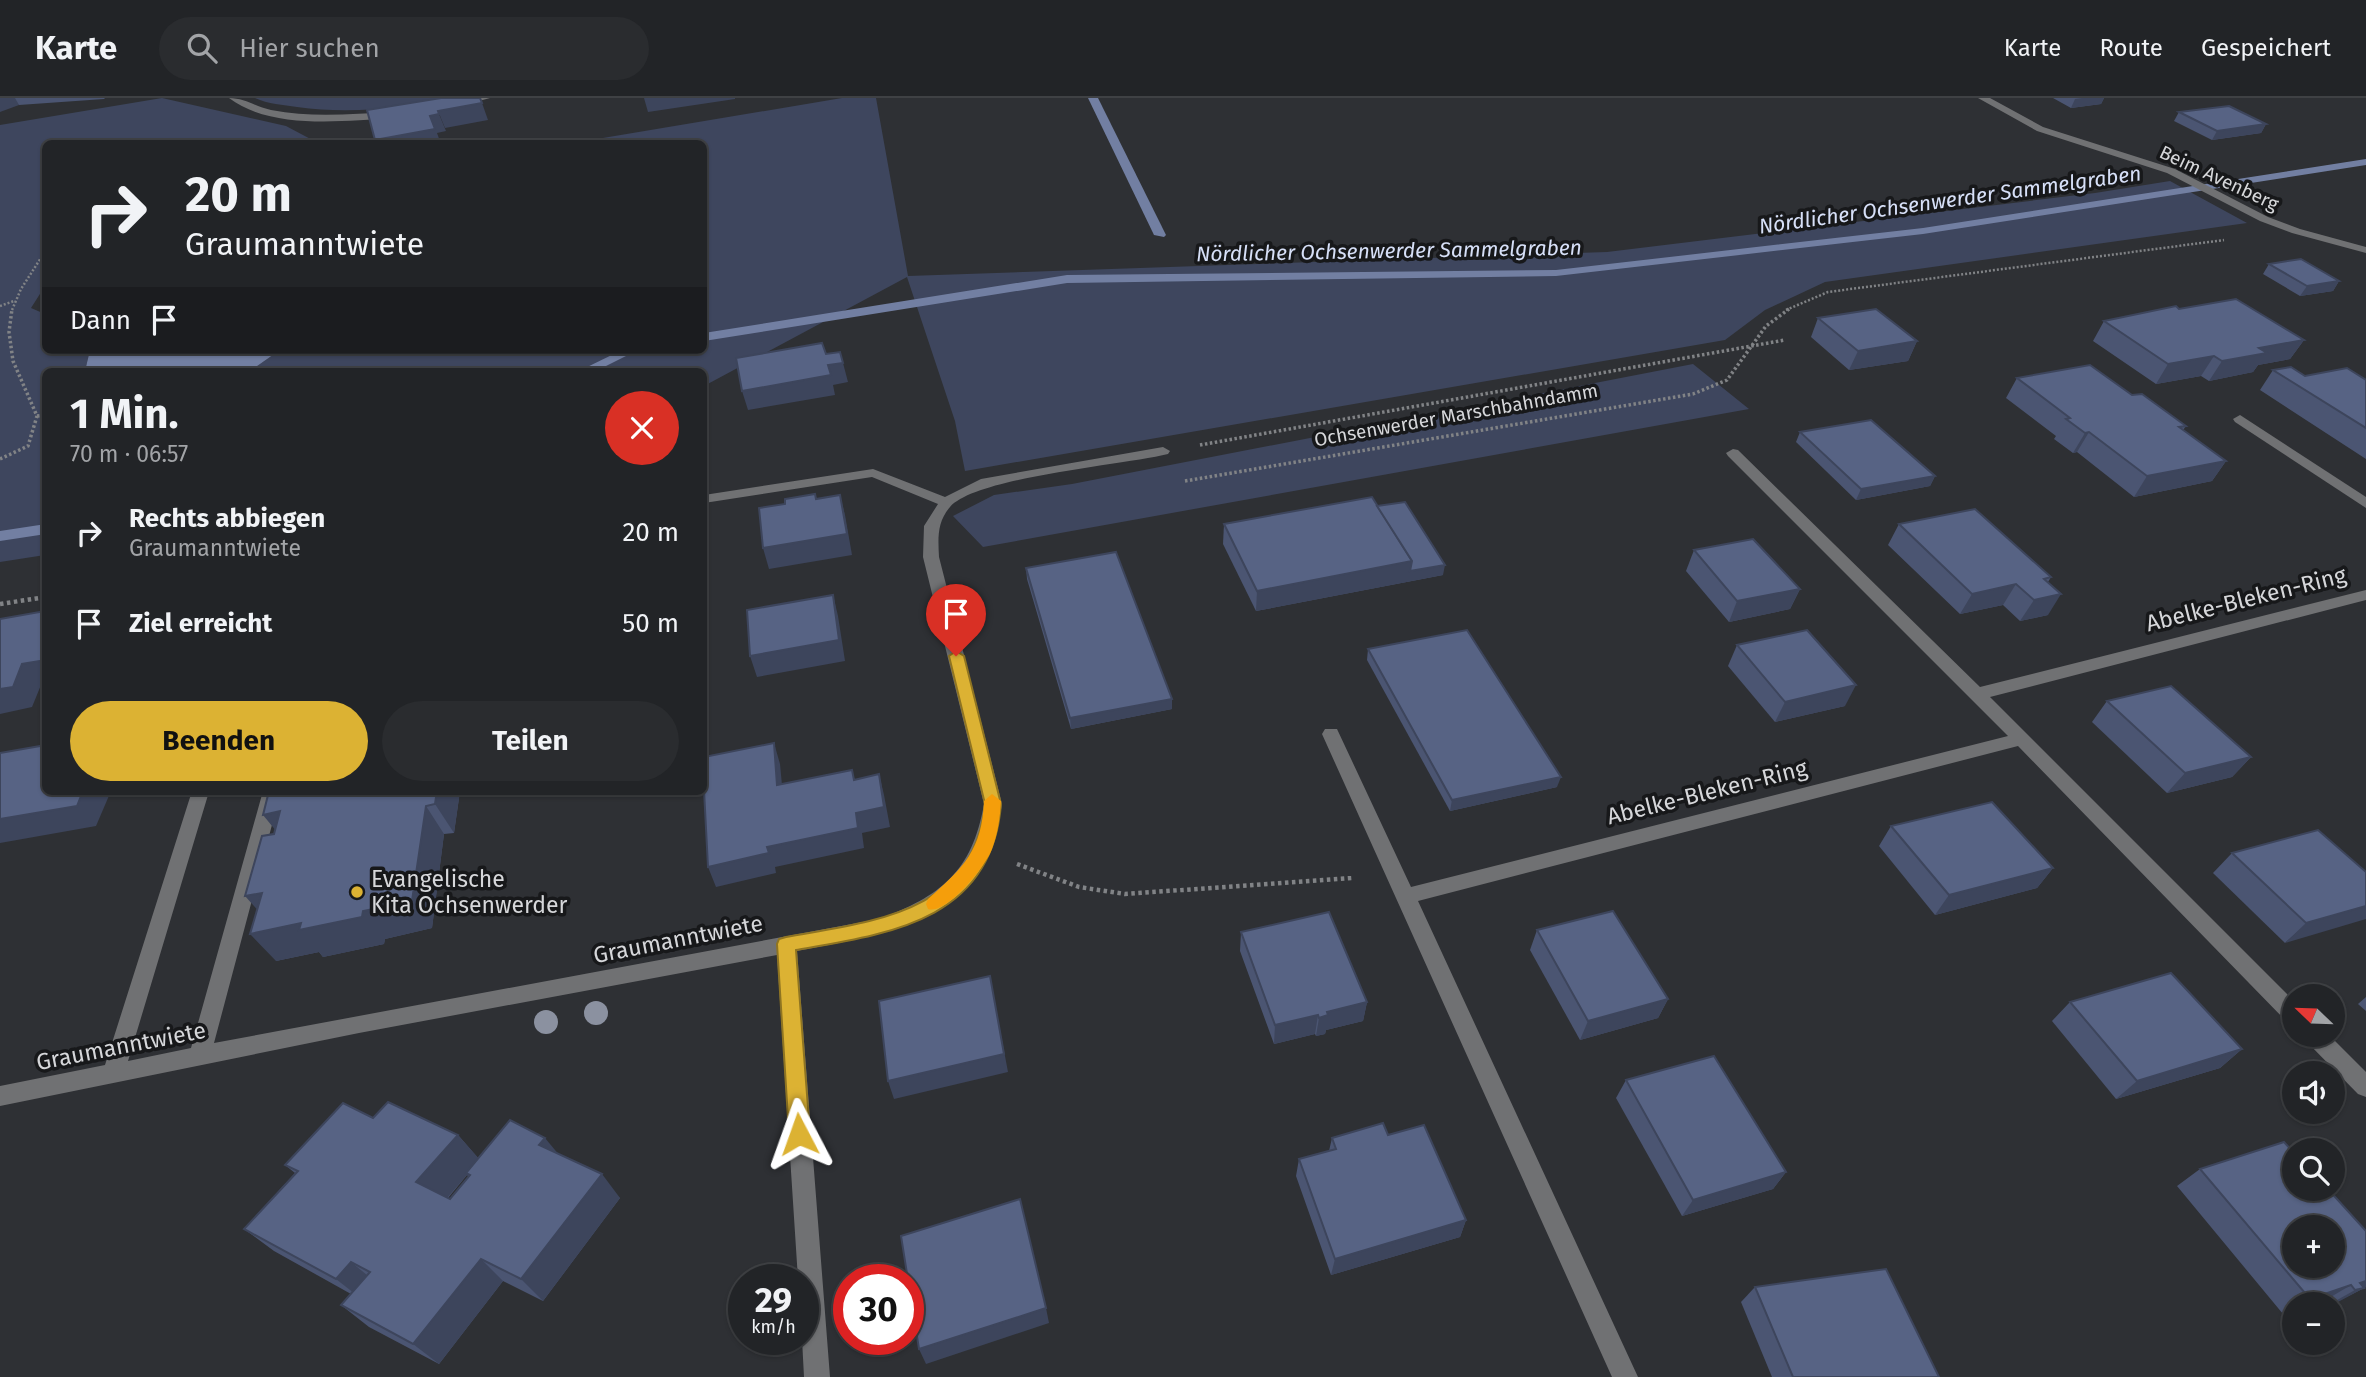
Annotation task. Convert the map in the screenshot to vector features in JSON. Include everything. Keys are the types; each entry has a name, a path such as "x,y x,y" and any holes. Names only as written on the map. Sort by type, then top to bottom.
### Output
{"street":[{"path":"234,98 266,112 321,119 376,118 401,113"},
{"path":"439,107 485,98"},
{"name":"Beim Avenberg","path":"1983,98 2040,129 2154,164 2296,231 2366,250"},
{"path":"2240,419 2366,504"},
{"path":"707,499 873,473 946,502 981,483 1163,451"},
{"path":"1733,453 2282,1002"},
{"name":"Graumanntwiete","path":"0,1096 200,1055 880,928 914,916 936,903 962,879 983,851 991,825 993,804 931,557 931,526 946,502"},
{"name":"Abelke-Bleken-Ring","path":"1977,694 2366,595"},
{"path":"1331,734 1625,1377"},
{"name":"Abelke-Bleken-Ring","path":"1406,896 2021,739"},
{"path":"113,1073 199,795"},
{"path":"200,1055 271,795"},
{"path":"786,944 817,1377"},
{"path":"2327,1047 2366,1087"}],"path":[{"name":"Ochsenwerder Marschbahndamm","path":"1175,483 1693,394 1719,385 1734,373 1749,346 1767,324 1790,307 1828,292 2296,231"},
{"path":"0,459 28,446 37,416 13,367 8,331 15,301 42,257"},
{"path":"0,306 15,301"},
{"path":"1163,451 1785,340"},
{"path":"37,416 42,415"},
{"path":"0,604 42,598"},
{"path":"983,851 1079,887 1125,894 1395,874"}],"shaded area":[{"path":"162,98 286,126 312,140 42,140 42,291 31,308 42,313 42,354 89,354 86,368 42,368 42,555 0,562 0,125"},
{"path":"255,98 462,98 400,107 339,110 281,105"},
{"path":"842,98 876,98 908,276 1607,252 2095,193 2170,181 2247,223 1825,282 1765,310 1725,340 965,471 955,421 907,277 707,384 707,368 254,368 274,354 707,354 707,140 591,140"},
{"path":"89,354 274,354 254,368 86,368"},
{"path":"1693,364 1749,409 983,547 953,516 994,495 1072,484"}],"building":[{"path":"441,98 480,98 482,103 438,111 439,114 430,116 435,129 375,140 367,110"},
{"path":"2229,106 2266,124 2217,131 2179,112"},
{"path":"2301,259 2339,281 2307,286 2269,264"},
{"path":"2236,299 2304,340 2259,348 2267,353 2222,361 2214,356 2168,364 2104,321 2176,306 2179,309"},
{"path":"1876,309 1917,341 1858,351 1818,318"},
{"path":"822,343 826,354 840,352 843,363 828,365 831,375 742,391 736,358"},
{"path":"2090,365 2132,395 2142,394 2186,426 2179,427 2226,461 2147,476 2089,432 2085,433 2066,419 2070,418 2017,378"},
{"path":"2291,367 2305,376 2347,368 2366,380 2366,428 2273,370"},
{"path":"1871,420 1935,476 1861,489 1800,432"},
{"path":"815,494 816,499 840,495 847,534 763,548 759,508 785,504 785,499"},
{"path":"1372,497 1412,561 1257,591 1224,524"},
{"path":"1405,502 1445,565 1410,571 1412,561 1377,506"},
{"path":"1975,509 2051,577 2044,579 2061,594 2034,600 2016,584 1972,594 1899,524"},
{"path":"1753,539 1800,589 1737,601 1694,550"},
{"path":"1116,552 1172,699 1070,718 1026,568"},
{"path":"833,595 839,640 750,656 747,610"},
{"path":"42,612 42,661 22,664 13,687 0,689 0,619"},
{"path":"1467,630 1561,777 1452,800 1368,649"},
{"path":"1807,630 1856,685 1785,702 1737,645"},
{"path":"2171,686 2251,757 2185,773 2107,701"},
{"path":"774,743 777,785 852,770 854,780 879,774 884,807 856,813 858,828 767,847 769,853 708,867 704,795 707,795 707,756"},
{"path":"42,746 42,795 81,795 77,806 0,819 0,753"},
{"name":"Evangelische Kita Ochsenwerder","path":"268,795 436,795 435,804 426,806 412,901 363,911 362,917 299,930 301,923 250,934 262,893 245,896 262,836 274,834 280,811 263,815"},
{"path":"1992,802 2053,868 1949,895 1891,826"},
{"path":"2318,830 2366,872 2366,906 2306,923 2232,853"},
{"path":"1613,911 1668,999 1588,1021 1537,930"},
{"path":"1329,912 1367,1002 1327,1012 1328,1015 1319,1018 1318,1015 1275,1025 1241,932"},
{"path":"2171,973 2242,1049 2137,1081 2070,1002"},
{"path":"990,976 1004,1054 888,1081 879,1001"},
{"path":"1714,1056 1786,1172 1693,1200 1626,1080"},
{"path":"388,1102 458,1135 416,1182 450,1199 470,1175 466,1173 510,1120 545,1138 539,1145 602,1174 521,1279 481,1259 413,1344 341,1305 370,1272 351,1262 336,1279 244,1229 298,1171 285,1165 343,1103 373,1118"},
{"path":"1383,1123 1388,1135 1424,1125 1466,1220 1335,1259 1299,1159 1336,1149 1332,1138"},
{"path":"2282,1143 2282,1201 2339,1201 2366,1231 2366,1281 2360,1283 2364,1288 2355,1290 2351,1285 2330,1292 2304,1292 2292,1278 2345,1278 2345,1215 2282,1215 2282,1266 2200,1169"},
{"path":"1020,1199 1046,1308 924,1347 924,1264 905,1264 901,1236"},
{"path":"1886,1269 1939,1377 1793,1377 1755,1287"}],"waterway":[{"path":"1093,98 1160,235"},
{"name":"Nördlicher Ochsenwerder Sammelgraben","path":"707,337 1067,279 1556,273 1923,231 2366,162"},
{"name":"Nördlicher Ochsenwerder Sammelgraben","path":"592,368 623,354"},
{"name":"Nördlicher Ochsenwerder Sammelgraben","path":"0,536 42,530"}],"slow traffic":[{"path":"935,904 962,879 983,851 991,825 992,801"}],"place":[{"name":"Evangelische Kita Ochsenwerder","path":"357,892"}],"route":[{"path":"799,1134 786,944 880,928 914,916 936,903 962,879 983,851 991,825 993,804 956,656"}]}
